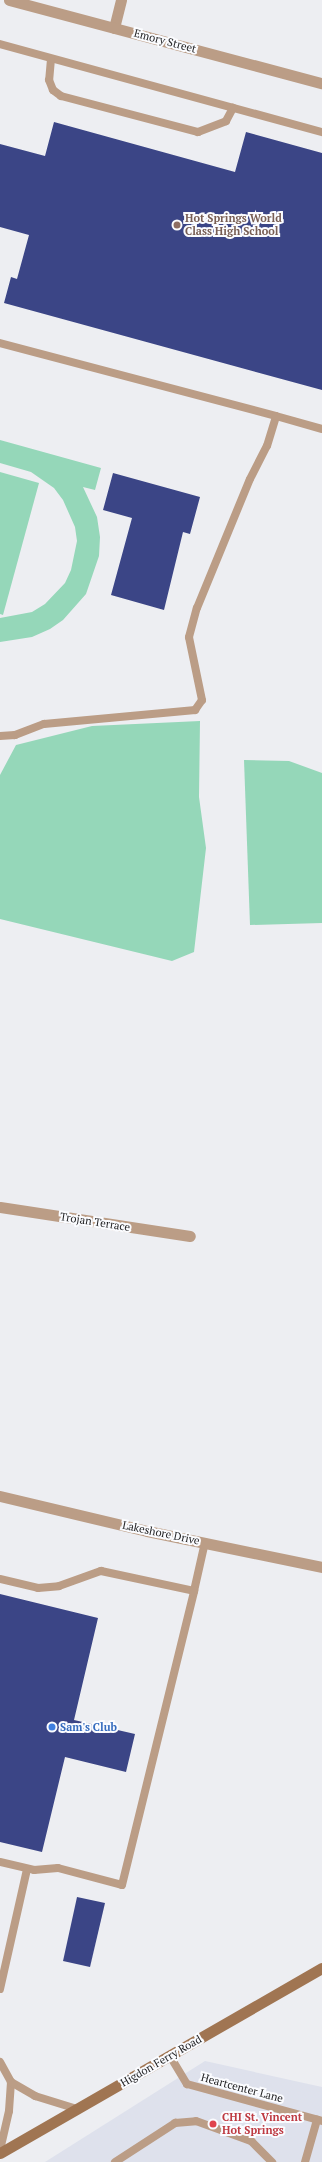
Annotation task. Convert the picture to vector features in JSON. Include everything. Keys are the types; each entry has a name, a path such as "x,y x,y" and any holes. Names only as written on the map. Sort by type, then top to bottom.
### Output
{"main road":[{"name":"Higdon Ferry Road","path":"0,2153 322,1968"}],"street":[{"name":"Emory Street","path":"9,0 322,83"},
{"path":"114,28 121,0"},
{"name":"Trojan Terrace","path":"0,1207 190,1236"},
{"name":"Lakeshore Drive","path":"0,1496 322,1567"}],"lane":[{"path":"0,44 322,132"},
{"path":"51,59 49,80 53,90 61,96 198,132 226,121 233,108"},
{"path":"0,343 322,429"},
{"path":"0,736 15,735 44,724 195,710 202,700 189,637 197,608 250,479 267,446 276,416"},
{"path":"0,1862 27,1869 58,1868 122,1885 205,1542"},
{"path":"0,1579 38,1588 59,1586 102,1571 194,1591"},
{"path":"0,1989 27,1869"},
{"name":"Heartcenter Lane","path":"170,2056 187,2084 320,2121"},
{"path":"0,2062 11,2082 35,2096 77,2109"},
{"path":"0,2149 9,2111 11,2082"},
{"path":"115,2162 175,2123 196,2121 251,2141 272,2162"},
{"path":"305,2162 320,2121"}],"shaded area":[{"name":"CHI St. Vincent Hot Springs","path":"205,2061 322,2087 322,2162 45,2162"}],"green space":[{"path":"0,440 101,468 95,490 83,487 97,517 100,537 99,556 86,594 63,620 50,629 32,637 0,642 0,618 32,612 45,604 65,583 71,570 77,541 75,527 63,500 54,488 31,472 0,463"},
{"path":"0,472 39,483 3,615 0,614"},
{"path":"200,721 199,797 206,848 194,952 172,961 0,919 0,775 16,745 92,726"},
{"path":"244,760 289,761 322,773 322,923 250,925"}],"building":[{"name":"Hot Springs World Class High School","path":"54,122 235,172 246,132 322,153 322,390 4,303 11,277 17,279 29,235 0,227 0,144 45,156"},
{"path":"113,473 200,497 190,534 183,532 164,610 111,595 132,518 103,510"},
{"name":"Sam's Club","path":"0,1594 98,1618 74,1720 135,1734 126,1772 65,1757 42,1852 0,1842"},
{"path":"77,1897 105,1903 90,1967 63,1961"}],"place":[{"name":"Hot Springs World Class High School","path":"177,225"},
{"name":"Sam's Club","path":"52,1727"},
{"name":"CHI St. Vincent Hot Springs","path":"213,2124"}]}
